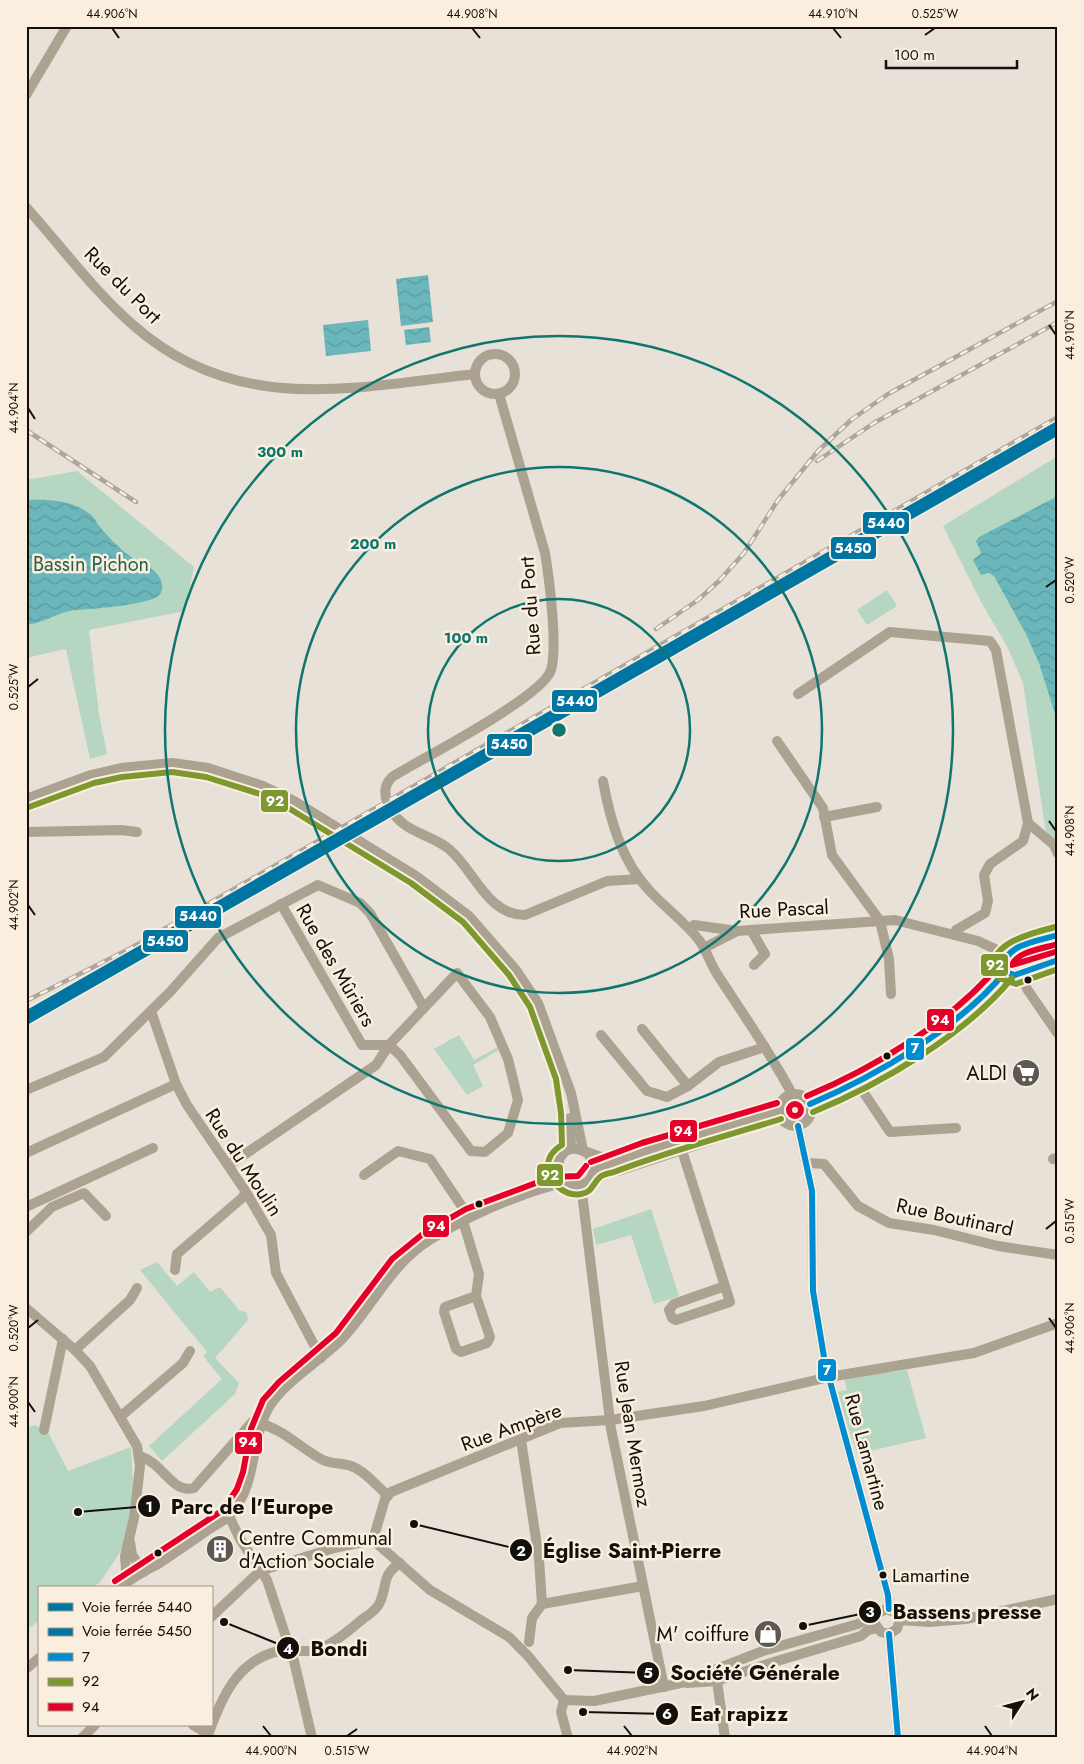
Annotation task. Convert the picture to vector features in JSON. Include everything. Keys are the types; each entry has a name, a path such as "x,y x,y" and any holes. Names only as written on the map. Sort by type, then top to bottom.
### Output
{"street":[{"path":"26,95 67,26"},
{"name":"Rue du Port","path":"26,207 111,304 133,325 188,363 219,376 251,385 300,390 395,383 475,374"},
{"path":"498,355 510,362 514,374 510,387 499,394 482,390 476,380 476,367 485,357 498,355"},
{"name":"Rue du Port","path":"499,394 545,553 549,576 553,652 551,670 540,686 518,702 392,777 386,783 384,796 398,819 406,826 435,839 450,850 493,903 511,915 524,915 607,881 640,879"},
{"path":"798,694 890,632 990,641 996,650 1028,823 1023,841 990,864 984,875 988,901 985,912 956,930 954,935"},
{"path":"777,741 823,808 832,855 880,921 889,959 891,994"},
{"path":"26,799 92,775 121,768 172,763 199,766 239,776 294,801 416,876 469,916 516,970 538,1003 571,1093 582,1150 591,1158 594,1170 589,1180 581,1185 555,1185 521,1196 466,1219 429,1240 398,1266 358,1320 321,1358 285,1389 270,1405 262,1423 252,1474 245,1493 229,1516 122,1586"},
{"path":"602,781 608,810 617,837 629,863 647,888 690,928 704,948 716,972 766,1047 792,1094"},
{"path":"824,817 877,807"},
{"path":"1028,823 1054,845 1058,854"},
{"path":"26,832 122,830 137,832"},
{"path":"26,1090 104,1057 151,1011 218,938 318,885 360,903 370,913 424,1008"},
{"name":"Rue des Mûriers","path":"281,904 362,1045 389,1045"},
{"name":"Rue Pascal","path":"690,928 694,925 738,931 895,920 978,941 995,949 1004,956"},
{"path":"750,930 765,954 754,965"},
{"path":"704,948 738,931"},
{"path":"1058,935 1008,952 1004,956 1002,967 1010,975 1021,974 1058,960"},
{"path":"810,1104 858,1084 904,1057 987,994 1005,972"},
{"path":"229,1165 376,1065 389,1045 458,973 490,1018 508,1059 518,1100 508,1132 485,1152 471,1151 400,1056 389,1045"},
{"path":"1021,974 1027,989 1058,1034"},
{"name":"Rue du Moulin","path":"151,1011 176,1084 187,1106 229,1165 271,1235 276,1273 321,1358"},
{"path":"642,1029 688,1086"},
{"path":"601,1035 647,1091 667,1097 688,1086 719,1062 766,1047"},
{"path":"565,1077 570,1112 571,1149"},
{"path":"26,1153 176,1084"},
{"path":"858,1084 890,1132 956,1128"},
{"path":"792,1094 801,1095 810,1104 809,1118 798,1126 784,1121 779,1111 781,1102 792,1094"},
{"path":"594,1170 618,1167 680,1146 754,1117 779,1111"},
{"name":"Rue Lamartine","path":"798,1126 808,1163 812,1191 813,1291 829,1377 888,1595 889,1609"},
{"path":"566,1184 560,1177 557,1169 560,1156 571,1149 582,1150 604,1158 680,1146"},
{"path":"680,1146 725,1286 730,1302 676,1320 672,1318 669,1310 674,1304 725,1286"},
{"path":"26,1207 153,1148"},
{"path":"364,1175 398,1151 430,1159 466,1219 480,1274 476,1296 490,1337 487,1343 461,1352 456,1349 444,1312 445,1308 476,1296"},
{"path":"607,1176 644,1151"},
{"name":"Rue Boutinard","path":"808,1163 824,1164 858,1206 889,1223 934,1230 998,1246 1058,1255"},
{"path":"521,1196 557,1169"},
{"name":"Rue Jean Mermoz","path":"581,1185 610,1420 664,1687"},
{"path":"175,1270 177,1254 242,1198 246,1192"},
{"path":"26,1232 52,1207 84,1193 106,1216"},
{"path":"75,1350 130,1300 137,1288"},
{"path":"26,1308 63,1339 90,1366 140,1456 134,1518 125,1556 126,1570 122,1586"},
{"name":"Rue Ampère","path":"388,1496 405,1485 560,1424 610,1420 704,1406 829,1377 974,1353 1058,1323"},
{"path":"44,1430 63,1339"},
{"path":"120,1417 183,1363 190,1351"},
{"path":"140,1456 154,1462 179,1488 186,1490 194,1488 253,1421 262,1423 283,1431 321,1460 355,1468 388,1496 373,1540"},
{"path":"521,1440 539,1559 542,1604 532,1618 529,1642"},
{"path":"229,1516 270,1587 288,1650 294,1661 312,1738"},
{"path":"373,1540 430,1590 448,1603 509,1638 528,1656 564,1700"},
{"path":"212,1616 260,1571 334,1548 373,1540"},
{"path":"130,1541 132,1555 144,1572"},
{"path":"194,1726 208,1736 231,1682 240,1672 266,1655 288,1650 315,1650 330,1643 367,1617 380,1603 386,1577 400,1563"},
{"path":"542,1604 643,1586"},
{"path":"900,1620 930,1622 966,1619 1058,1599"},
{"path":"681,1684 763,1651 858,1624 876,1616 878,1612 889,1609 897,1613 900,1620 897,1628 889,1634"},
{"path":"876,1616 876,1628"},
{"path":"564,1700 594,1700 681,1684 717,1681 861,1636 868,1630 876,1628"},
{"path":"876,1628 881,1632 889,1634"},
{"path":"889,1634 898,1738"},
{"path":"26,1669 38,1659"},
{"path":"717,1681 725,1738"},
{"path":"564,1700 561,1712 568,1738"},
{"path":"82,1738 94,1726"}],"green space":[{"path":"1058,456 1058,845 1047,839 1023,683 1007,646 981,602 943,526"},
{"name":"Bassin Pichon","path":"77,471 194,567 185,611 89,630 99,714 107,754 90,759 66,649 26,658 26,480"},
{"path":"887,590 897,606 867,625 857,610"},
{"path":"459,1035 474,1060 498,1047 499,1050 473,1065 483,1086 467,1095 434,1049"},
{"path":"651,1209 679,1296 654,1304 631,1235 596,1245 593,1229"},
{"path":"157,1262 177,1286 194,1272 210,1292 220,1287 239,1310 247,1313 248,1320 215,1358 239,1383 235,1394 162,1461 149,1446 222,1379 203,1356 207,1352 140,1270"},
{"path":"907,1370 926,1438 857,1454 837,1392 847,1390 844,1378"},
{"path":"35,1425 48,1432 68,1471 131,1447 133,1481 126,1543 101,1581 95,1586 38,1586 38,1622 26,1630 26,1428"}],"water":[{"path":"428,275 433,322 401,326 396,279"},
{"path":"368,320 371,351 326,356 323,325"},
{"path":"429,327 431,342 406,345 404,330"},
{"path":"1058,496 1058,743 1056,717 1039,663 1026,634 994,576 989,573 981,575 973,560 981,553 976,541 979,537"},
{"name":"Bassin Pichon","path":"26,500 69,503 84,510 92,516 103,531 120,548 131,557 151,568 158,575 162,586 160,594 143,602 70,611 37,623 26,624"}],"railway":[{"path":"656,629 698,600 719,581 744,553 778,500 818,451 851,420 888,394 1058,301"},
{"path":"817,461 874,423 1058,322"},
{"path":"26,1001 131,948 1058,417"},
{"path":"26,430 136,502"}],"rail line":[{"name":"5440","path":"26,1015 1058,425"},
{"name":"5450","path":"26,1021 1058,431"}],"transit line":[{"name":"92","path":"29,807 94,783 122,777 172,772 206,777 260,794 290,809 411,883 463,922 509,975 530,1007 556,1079 561,1113 562,1145 554,1151 548,1166 554,1183 564,1191 575,1194 585,1193 605,1174 781,1119"},
{"name":"92","path":"1055,927 1011,942 996,957 995,966 999,978 1016,984 1058,969"},
{"name":"7","path":"1058,935 1031,942 1014,950 1004,963 1005,972 1015,975 1058,960"},
{"name":"94","path":"1055,952 1012,965 1015,960 1026,953 1058,944"},
{"name":"94","path":"807,1096 858,1072 910,1042 958,1006 998,966"},
{"name":"7","path":"810,1104 889,1065 915,1048 964,1012 986,993 1005,972"},
{"name":"92","path":"813,1112 866,1087 920,1056 971,1019 1012,978"},
{"name":"94","path":"591,1162 642,1143 777,1103"},
{"name":"94","path":"793,1104 797,1104 801,1110 797,1116 793,1116 789,1112 789,1108 793,1104"},
{"name":"7","path":"798,1126 812,1191 813,1291 825,1363 888,1595 889,1609"},
{"name":"94","path":"115,1581 223,1510 237,1489 243,1472 251,1429 263,1400 279,1382 336,1333 392,1259 424,1233 466,1209 552,1177 578,1176 586,1166"},
{"name":"7","path":"889,1634 898,1738"}],"place":[{"name":"ALDI","path":"1026,1073"},
{"name":"Parc de l'Europe","path":"78,1512"},
{"name":"Église Saint-Pierre","path":"414,1524"},
{"name":"Centre Communal d'Action Sociale","path":"220,1549"},
{"name":"Lamartine","path":"883,1575"},
{"name":"Bondi","path":"224,1622"},
{"name":"Bassens presse","path":"803,1626"},
{"name":"M' coiffure","path":"768,1634"},
{"name":"Société Générale","path":"568,1670"},
{"name":"Eat rapizz","path":"583,1712"}]}
